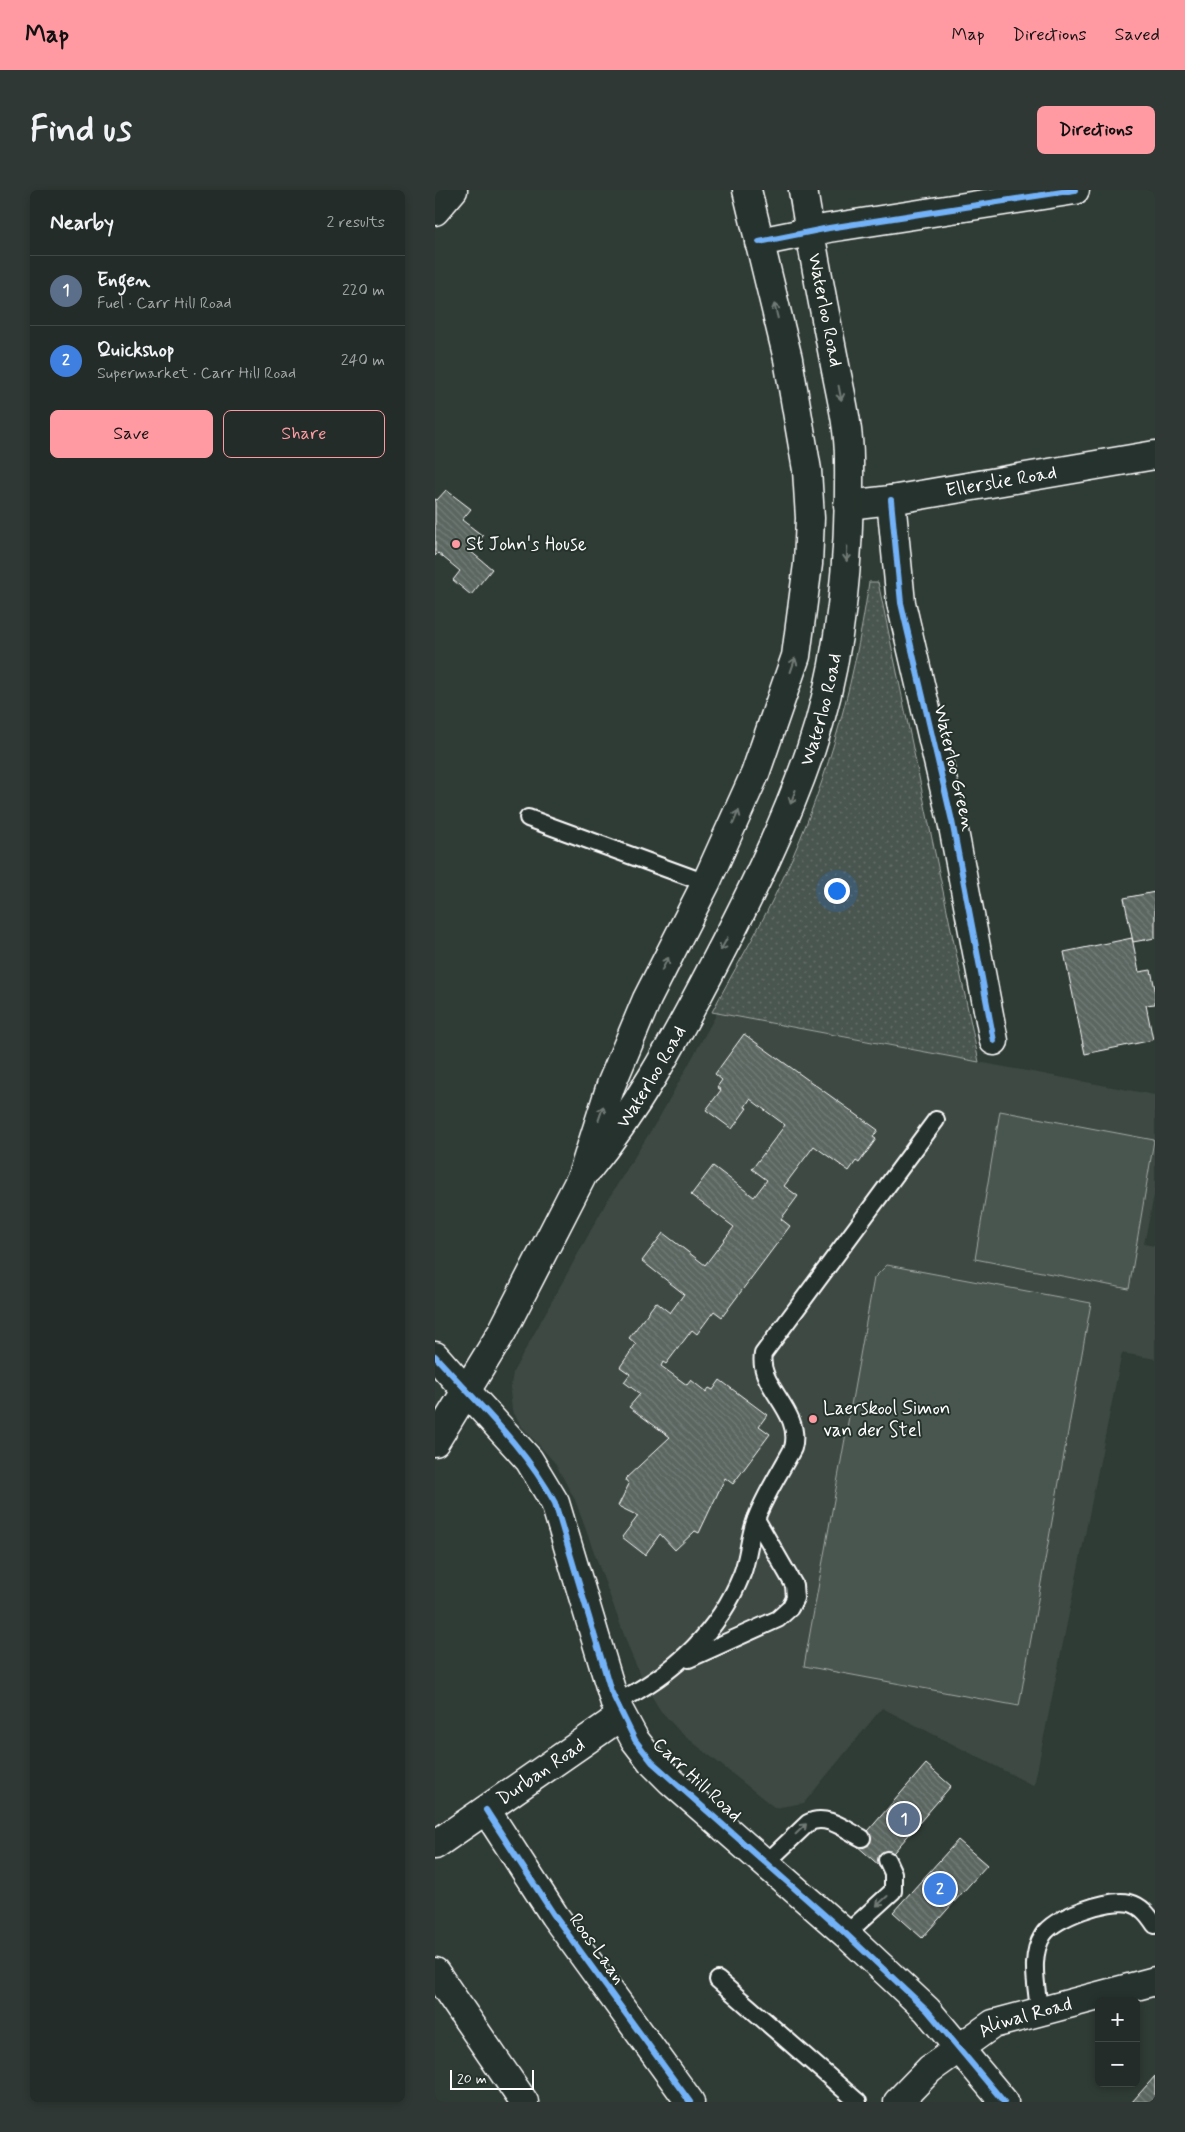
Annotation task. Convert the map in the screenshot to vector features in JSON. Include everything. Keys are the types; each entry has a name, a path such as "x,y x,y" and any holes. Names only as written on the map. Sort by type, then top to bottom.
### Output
{"street":[{"path":"435,211 453,190"},
{"name":"Waterloo Road","path":"435,1442 467,1392 505,1326 582,1176 611,1085 647,999 706,883 755,774 796,656 808,564 810,518 807,470 801,422 788,359 747,190"},
{"name":"Waterloo Road","path":"582,1176 614,1138 635,1106 737,921 790,806 812,747 834,657 847,559 849,456 843,412 803,190"},
{"path":"759,242 1075,190"},
{"name":"Ellerslie Road","path":"848,505 891,500 1155,455"},
{"name":"Waterloo Green","path":"891,500 901,602 952,821 994,1042"},
{"name":"Carr Hill Road","path":"435,1356 529,1460 555,1503 618,1709 635,1740 652,1762 846,1934 927,2010 1004,2102"},
{"name":"Durban Road","path":"435,1845 486,1810 618,1709"},
{"name":"Roos Laan","path":"486,1810 554,1915 689,2102"},
{"path":"435,1972 524,2102"},
{"name":"Aliwal Road","path":"898,2102 930,2069 993,2024 1155,1981"}],"lane":[{"path":"529,818 706,883"},
{"path":"618,1709 680,1663 699,1644 731,1598 743,1573 755,1519 793,1448 795,1438 794,1425 763,1367 763,1354 936,1120"},
{"path":"680,1663 778,1619 790,1608 795,1598 794,1585 755,1519"},
{"path":"765,1863 807,1823 815,1819 827,1820 862,1838"},
{"path":"846,1934 893,1891 893,1873 887,1860"},
{"path":"1039,2011 1034,1966 1042,1936 1049,1928 1063,1918 1121,1902 1131,1903 1143,1909 1155,1926"},
{"path":"718,1980 858,2102"}],"shaded area":[{"path":"869,582 878,582 979,1062 712,1012 768,910 808,819 822,781 845,703"},
{"name":"Laerskool Simon van der Stel","path":"717,1013 1155,1095 1155,1191 1144,1244 1155,1246 1155,1359 1122,1353 1034,1786 882,1708 804,1803 775,1808 680,1732 660,1710 646,1687 631,1654 575,1500 555,1463 522,1427 512,1410 510,1392 513,1372 607,1201 660,1116"},
{"path":"1000,1111 1154,1140 1129,1289 975,1259"},
{"path":"887,1265 1091,1303 1019,1706 804,1666 874,1278"}],"building":[{"name":"St John's House","path":"446,490 471,509 462,520 483,536 470,551 492,569 471,595 453,580 460,571 438,553 435,556 435,499 437,500"},
{"path":"1155,892 1155,938 1133,942 1124,898"},
{"path":"1132,938 1139,972 1151,970 1155,989 1155,1004 1146,1005 1153,1040 1085,1054 1064,952"},
{"path":"744,1034 878,1130 873,1137 876,1139 859,1163 856,1161 849,1171 814,1146 784,1186 798,1196 781,1219 790,1226 722,1317 714,1311 697,1334 692,1330 666,1364 663,1362 661,1366 687,1385 691,1380 706,1392 709,1388 713,1390 720,1380 767,1415 759,1426 770,1434 733,1484 725,1478 699,1533 695,1531 675,1550 660,1534 645,1555 622,1537 638,1516 618,1506 629,1484 625,1479 670,1437 629,1407 640,1394 624,1382 630,1374 620,1367 636,1344 629,1338 656,1302 670,1313 684,1294 642,1261 663,1233 705,1265 734,1227 691,1195 713,1166 754,1197 767,1180 752,1169 785,1125 750,1099 745,1107 747,1108 732,1129 706,1110 721,1090 717,1087 722,1080 715,1074"},
{"path":"926,1764 951,1786 881,1867 856,1845"},
{"path":"958,1840 987,1865 922,1938 893,1912"},
{"path":"1155,2076 1155,2102 1132,2102"}],"cycle path":[{"path":"759,242 829,228 1075,190"},
{"path":"891,500 901,603 952,821 994,1041"},
{"path":"435,1356 515,1444 555,1503 611,1691 635,1740 652,1762 846,1934 927,2010 1004,2102"},
{"path":"486,1810 554,1915 690,2102"}],"place":[{"name":"St John's House","path":"456,544"},
{"name":"Laerskool Simon van der Stel","path":"813,1419"},
{"name":"Engen","path":"904,1819"},
{"name":"Quickshop","path":"940,1889"}]}
